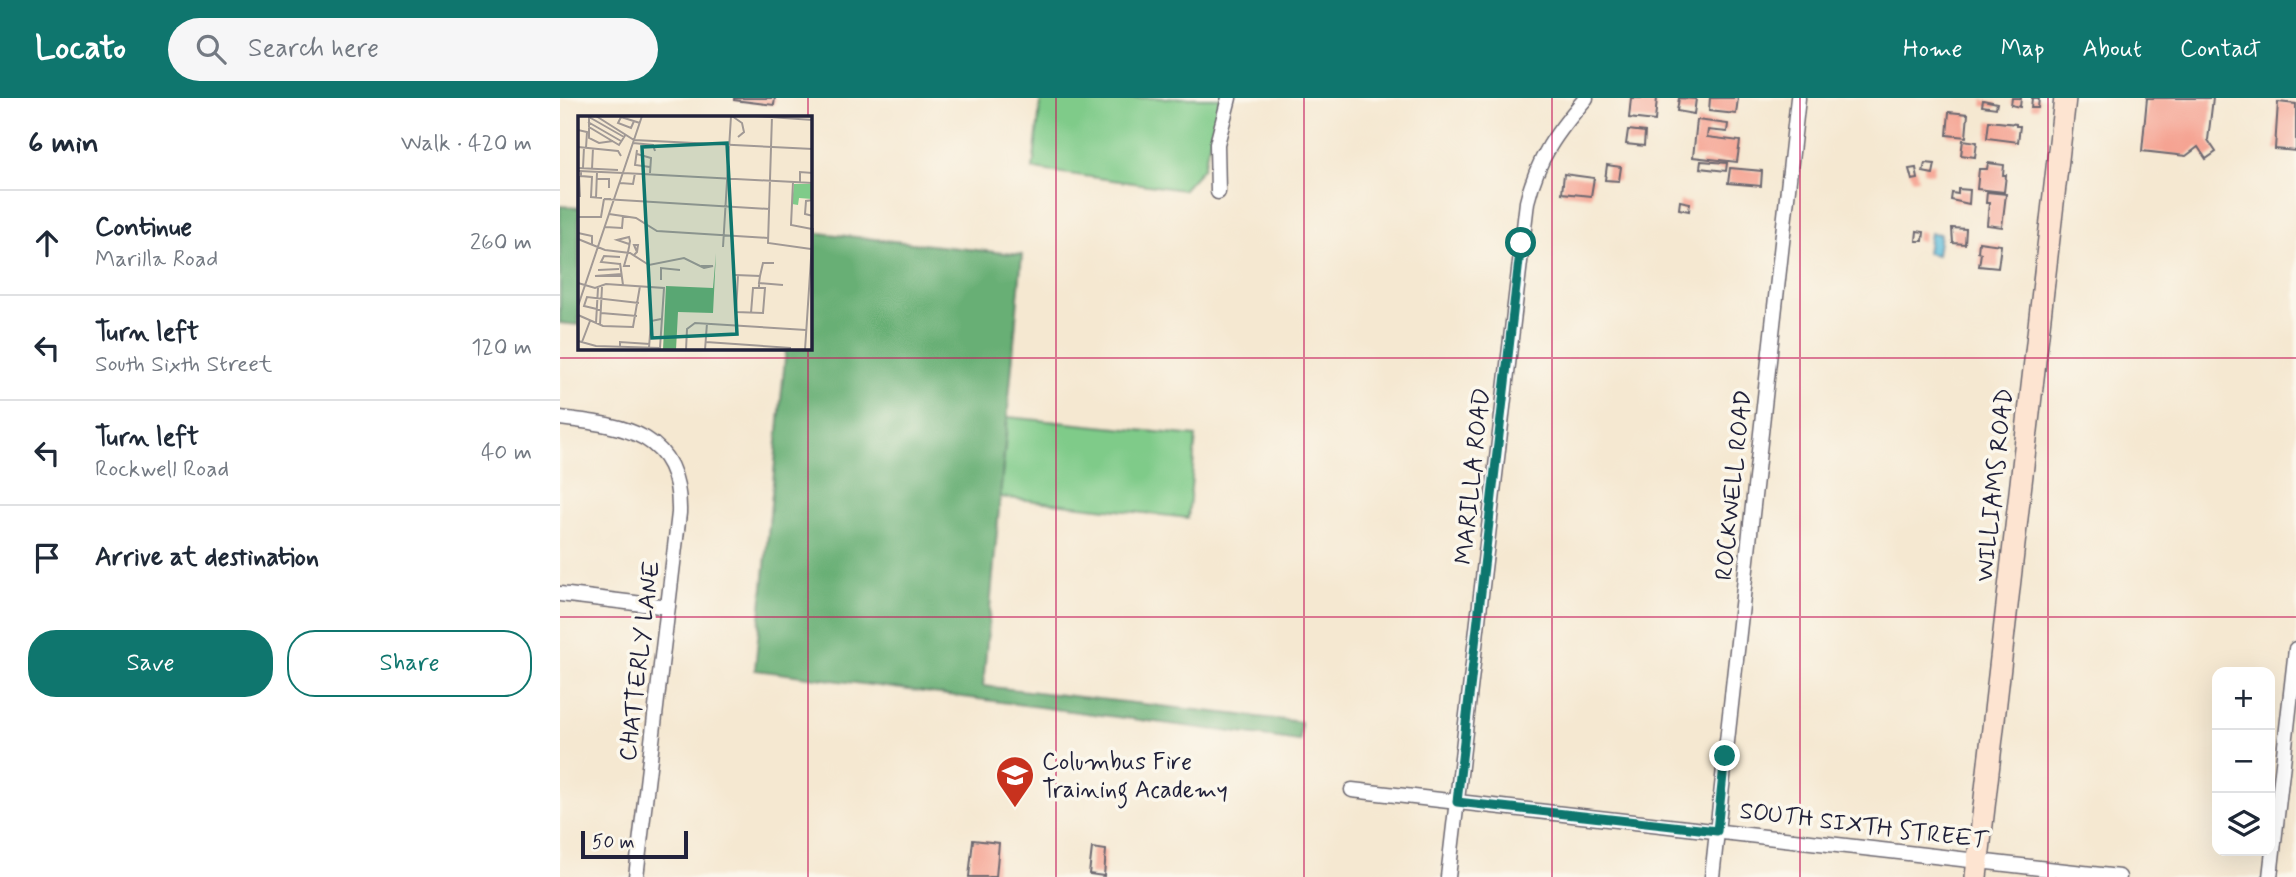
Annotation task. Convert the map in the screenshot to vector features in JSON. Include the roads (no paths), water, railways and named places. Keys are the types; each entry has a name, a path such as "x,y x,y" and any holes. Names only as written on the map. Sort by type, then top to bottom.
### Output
{"main road":[{"name":"WILLIAMS ROAD","path":"1977,869 2065,98"}],"street":[{"path":"1218,192 1217,144 1230,98"},
{"name":"MARILLA ROAD","path":"1448,877 1527,202 1543,155 1560,129 1587,98"},
{"name":"ROCKWELL ROAD","path":"1712,877 1798,98"},
{"name":"CHATTERLY LANE","path":"560,418 623,427 651,442 662,454 677,482 679,498 668,607 636,877"},
{"path":"560,594 668,607"},
{"path":"2270,877 2296,649"},
{"name":"SOUTH SIXTH STREET","path":"1352,790 1717,831 1977,869 2119,877"}],"water":[{"path":"1930,233 1940,234 1937,255 1927,253"}],"place":[{"name":"Columbus Fire Training Academy","path":"1015,809"}]}
